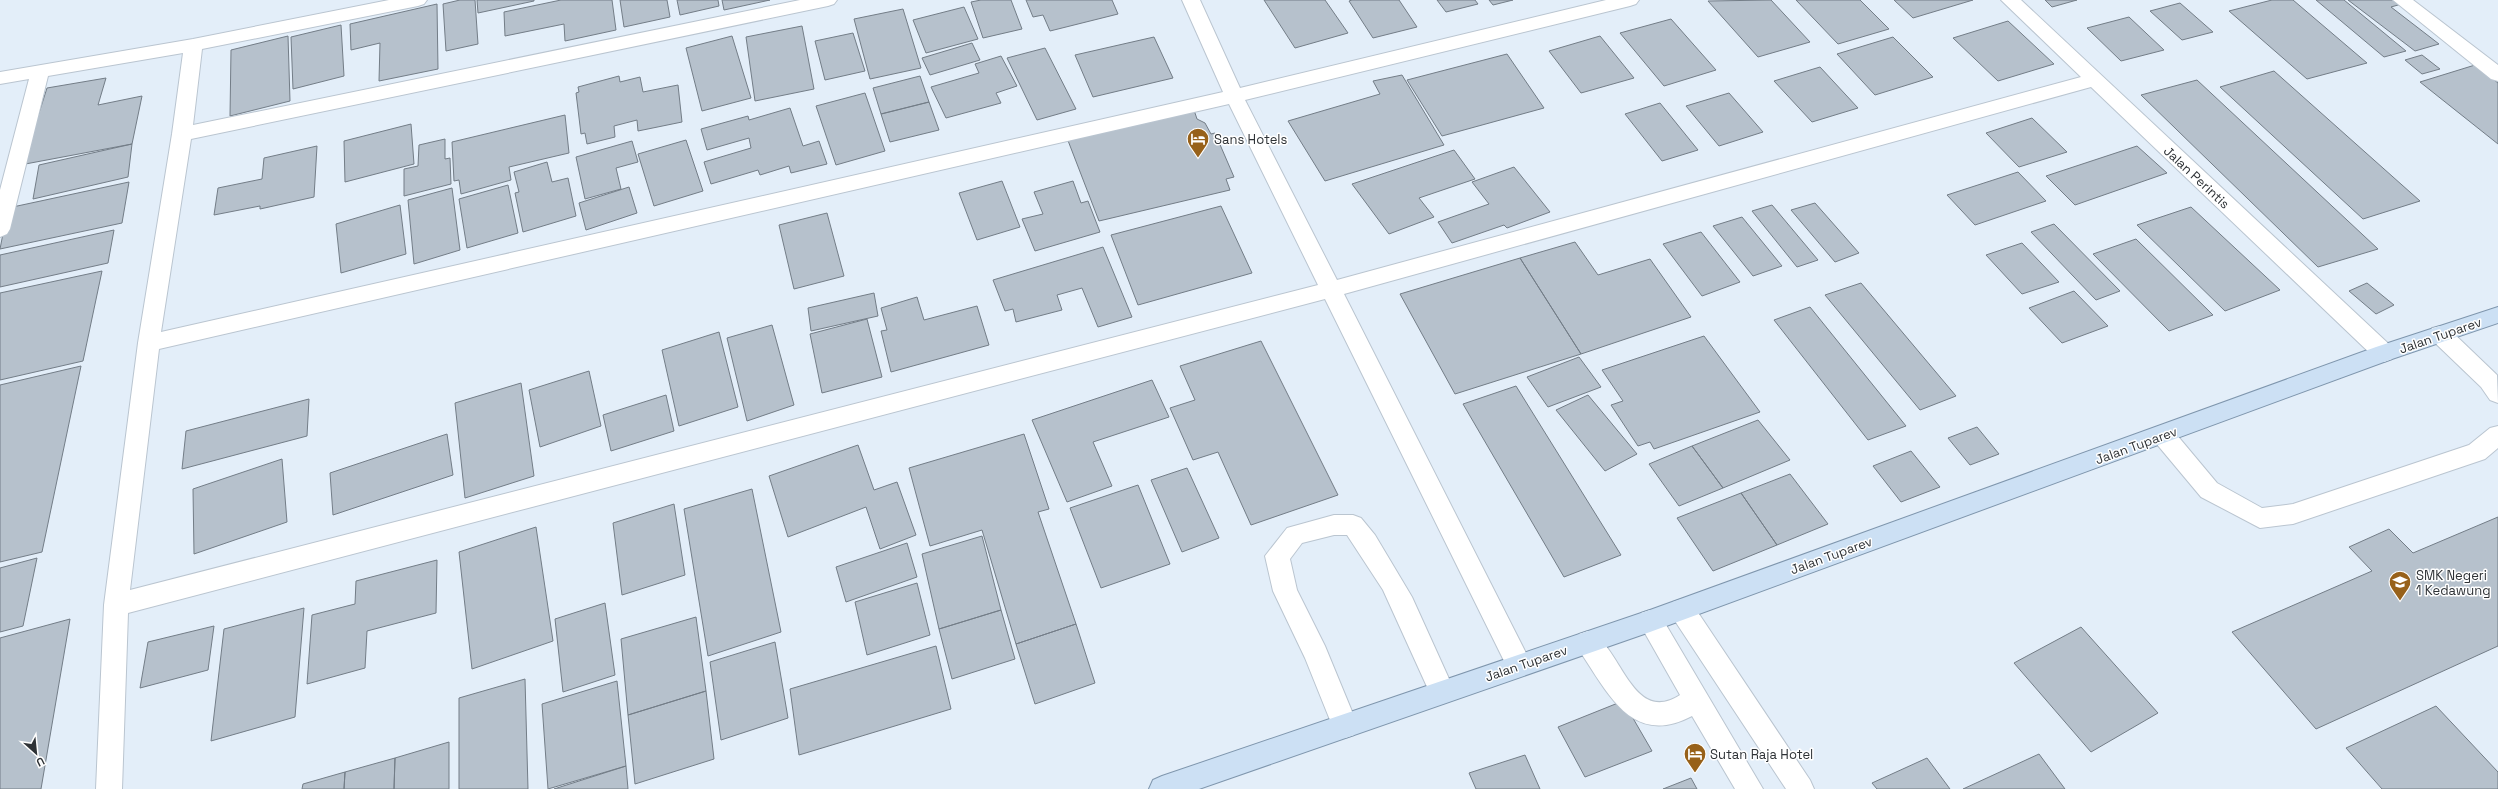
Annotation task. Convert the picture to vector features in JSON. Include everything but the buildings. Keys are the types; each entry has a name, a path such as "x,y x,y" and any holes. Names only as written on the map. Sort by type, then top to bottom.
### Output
{"main road":[{"name":"Jalan Tuparev","path":"1162,789 1682,610 2384,354 2498,315"}],"street":[{"path":"331,18 334,0"},
{"path":"0,78 193,45 418,0"},
{"path":"182,134 828,0"},
{"path":"1191,0 1234,96 1519,665"},
{"path":"148,343 1234,96 1630,0"},
{"name":"Jalan Perintis","path":"2010,0 2384,354"},
{"path":"2402,0 2498,75"},
{"path":"109,789 116,605 148,343 182,134 193,45"},
{"path":"0,229 8,175 40,72"},
{"path":"116,605 1332,289 2095,80"},
{"path":"2440,334 2489,381 2498,394"},
{"path":"2163,435 2209,490 2260,518 2293,514 2477,452 2498,436"},
{"path":"1345,726 1316,654 1285,591 1277,556 1294,535 1334,525 1353,525 1365,538 1403,606 1442,692"},
{"path":"1682,610 1801,789"},
{"path":"1650,621 1750,789"},
{"path":"1588,642 1630,702 1641,711 1659,715 1679,711 1696,700"}],"place":[{"name":"Sans Hotels","path":"1198,158"},
{"name":"SMK Negeri 1 Kedawung","path":"2400,602"},
{"name":"Sutan Raja Hotel","path":"1695,774"}]}
